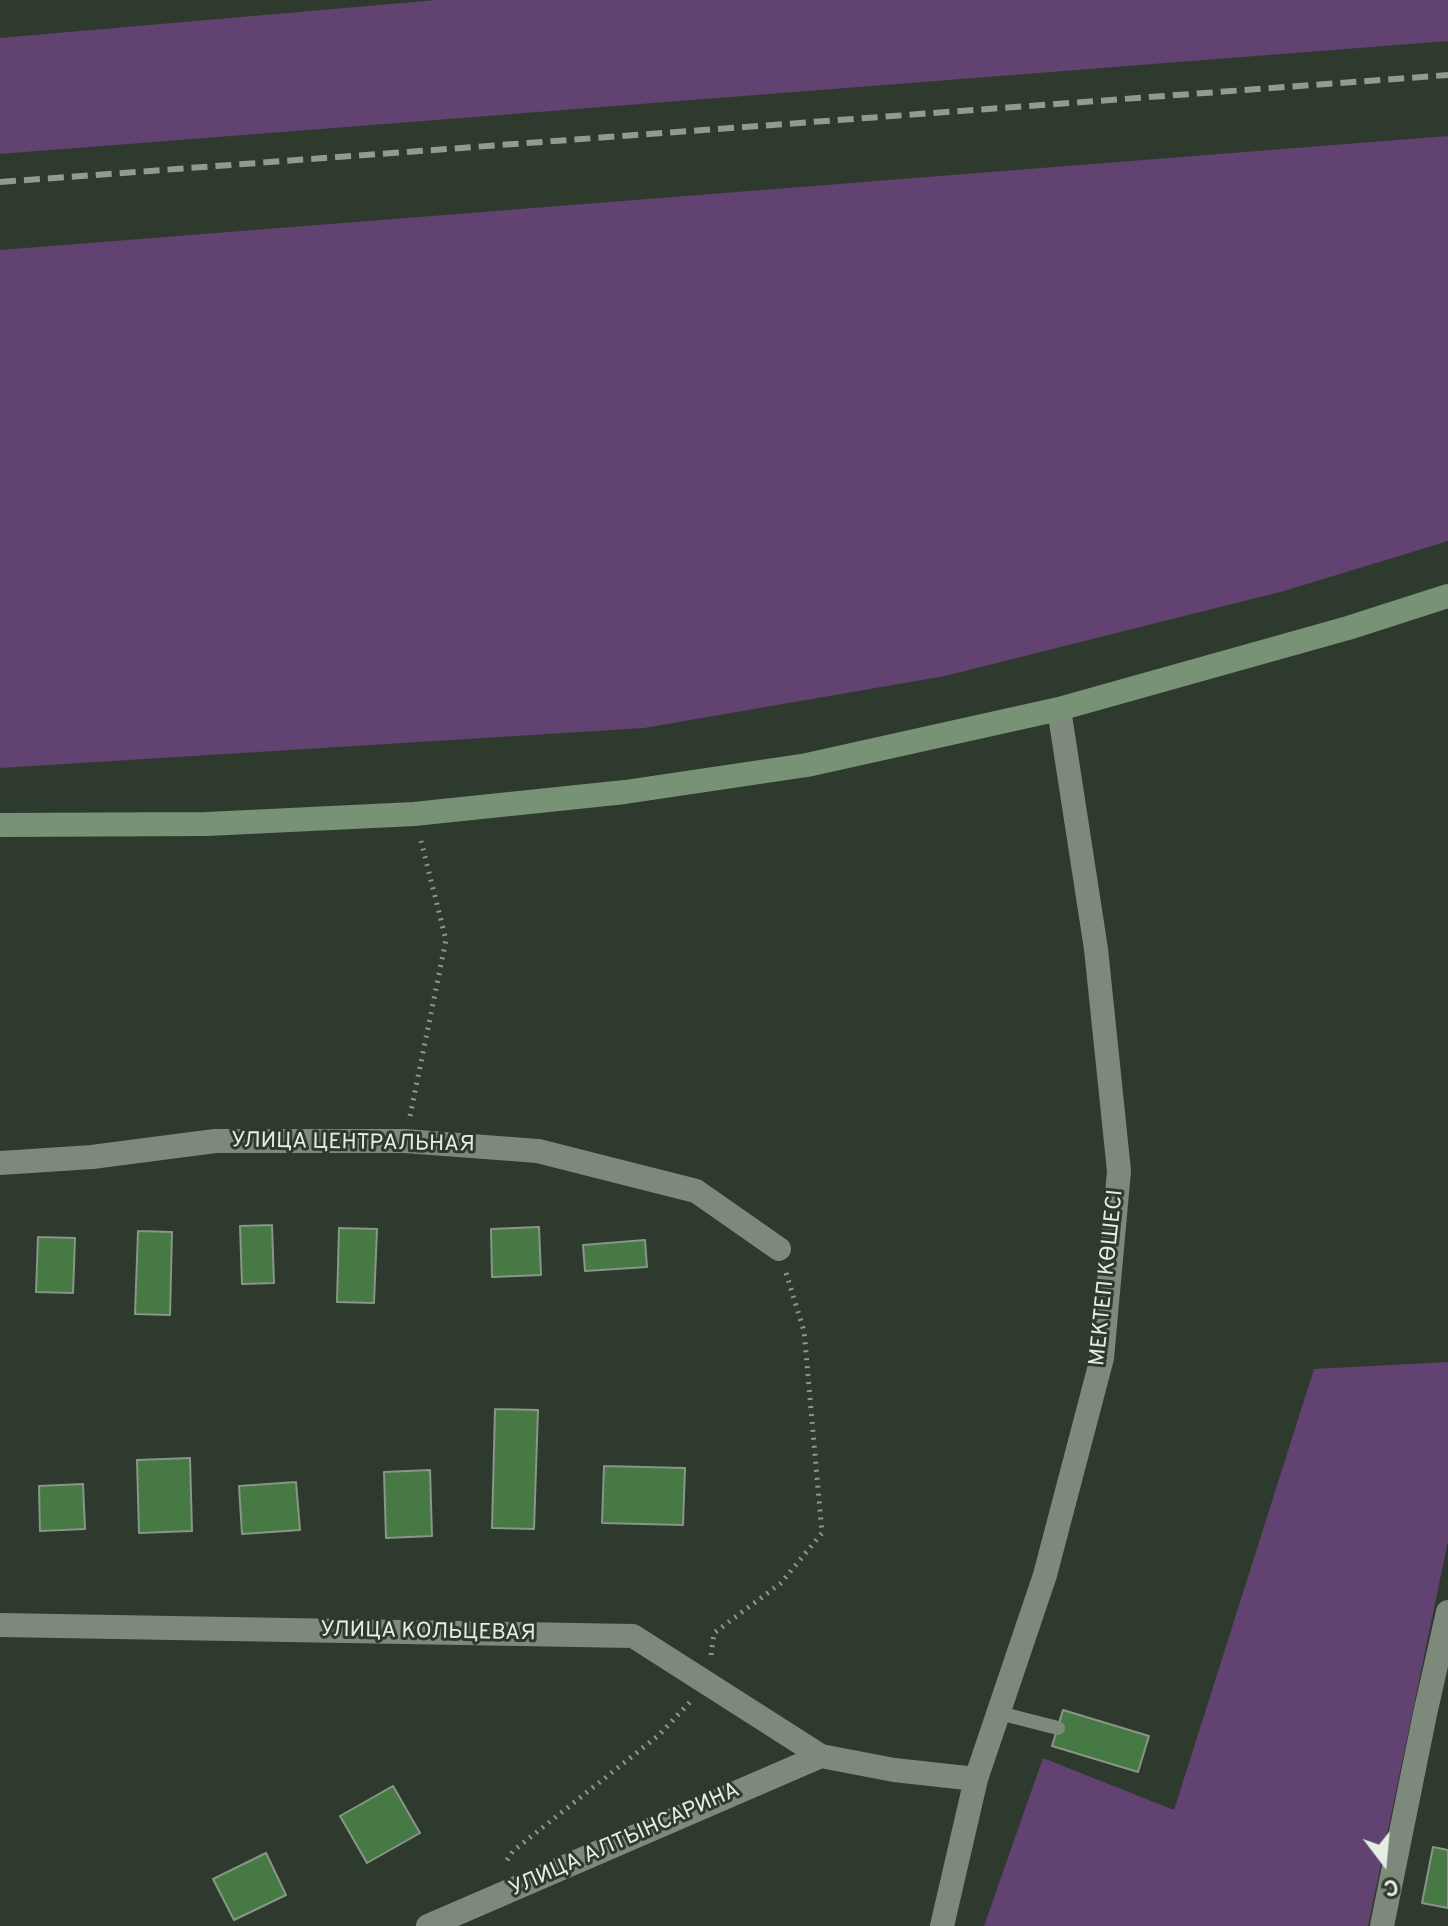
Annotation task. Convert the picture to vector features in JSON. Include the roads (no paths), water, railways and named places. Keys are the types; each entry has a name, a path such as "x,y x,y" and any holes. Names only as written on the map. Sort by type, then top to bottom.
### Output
{"main road":[{"path":"0,825 207,824 414,814 625,792 807,765 1059,709 1348,628 1448,596"}],"street":[{"name":"МЕКТЕП КӨШЕСІ","path":"942,1926 976,1779 1045,1575 1102,1358 1119,1171 1096,949 1059,709"},
{"name":"УЛИЦА ЦЕНТРАЛЬНАЯ","path":"0,1163 92,1157 215,1141 405,1141 538,1151 696,1191 779,1249"},
{"path":"1382,1926 1448,1612"},
{"name":"УЛИЦА КОЛЬЦЕВАЯ","path":"0,1625 633,1636 821,1756"},
{"path":"821,1756 894,1770 976,1779"},
{"name":"УЛИЦА АЛТЫНСАРИНА","path":"428,1926 821,1756"}],"lane":[{"path":"999,1713 1058,1728"}],"railway":[{"path":"0,182 1448,75"}]}
